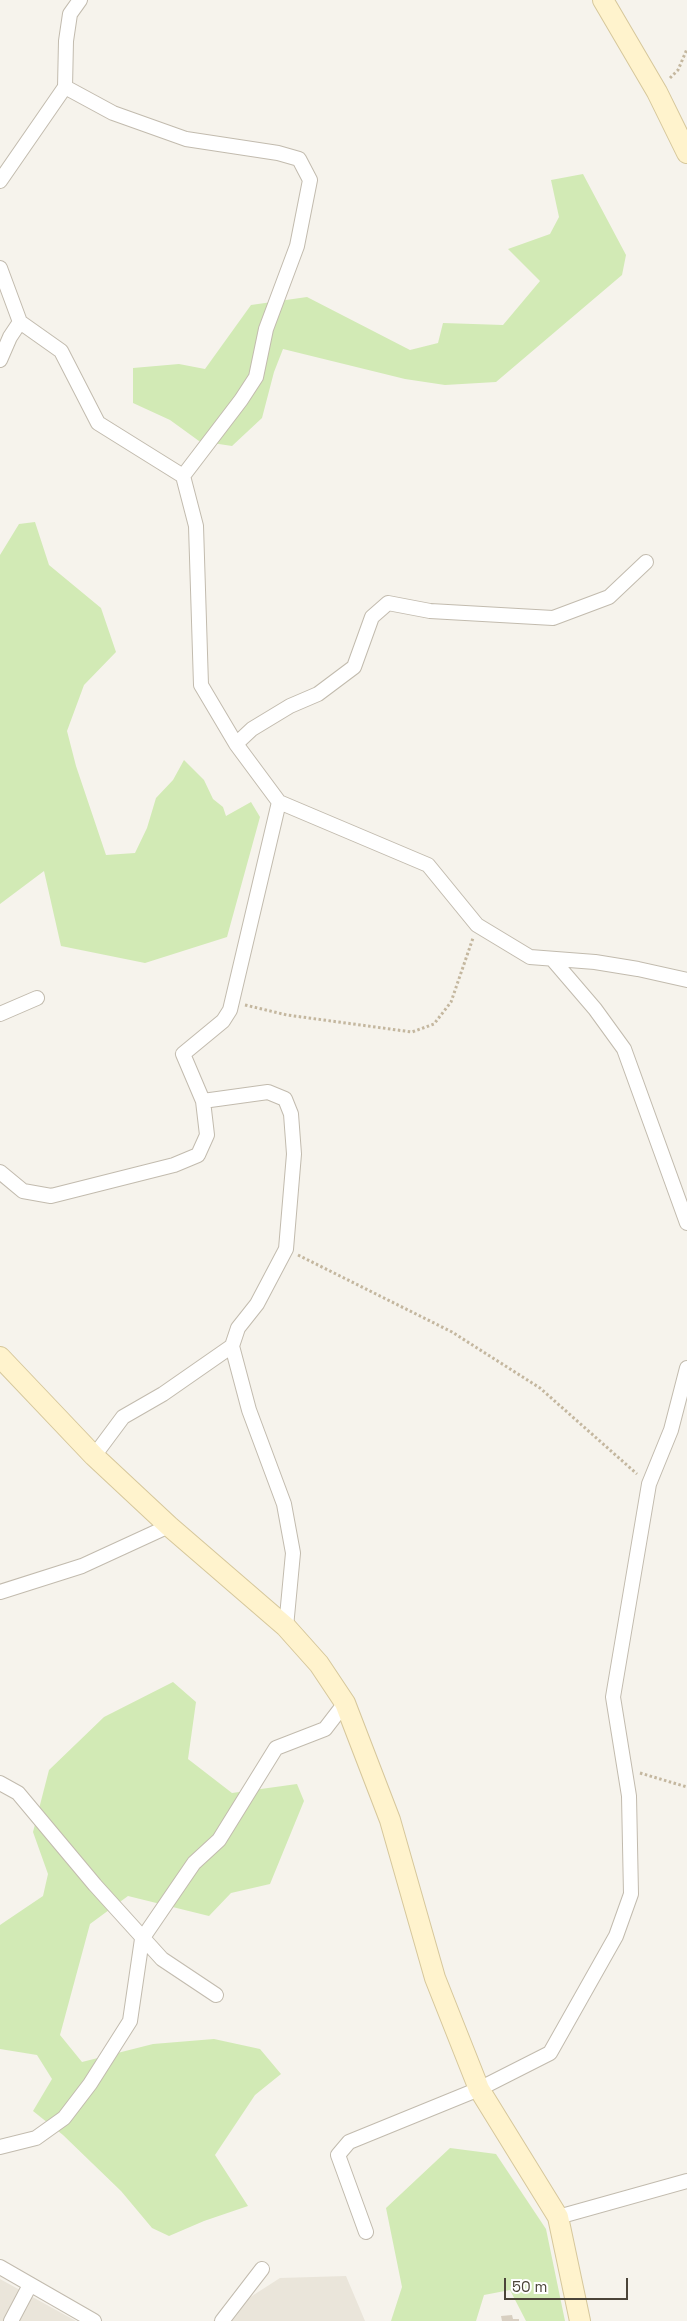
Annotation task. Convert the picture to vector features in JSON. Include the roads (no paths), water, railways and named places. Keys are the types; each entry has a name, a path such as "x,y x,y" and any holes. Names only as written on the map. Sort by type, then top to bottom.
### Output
{"street":[{"path":"0,181 65,87 66,41 70,14 80,0"},
{"path":"603,0 657,92 687,153"},
{"path":"65,87 113,114 186,139 278,152 299,159 310,180 297,246 266,329 256,377 241,400 183,476"},
{"path":"0,268 20,322 61,351 98,423 183,476 196,526 201,685 236,744 279,802 428,866 477,925 530,957 595,962 638,968 687,980"},
{"path":"0,360 20,322"},
{"path":"236,744 252,729 290,706 318,694 354,667 372,617 388,603 430,610 553,618 609,597 646,562"},
{"path":"0,1172 22,1191 51,1196 174,1166 198,1155 207,1135 203,1101 183,1054 224,1021 232,1002 279,802"},
{"path":"553,960 595,1009 624,1049 687,1223"},
{"path":"0,1014 37,998"},
{"path":"203,1101 268,1092 285,1098 291,1114 294,1154 286,1249 258,1304 238,1328 232,1346 249,1410 284,1504 293,1553 286,1627"},
{"path":"94,1456 123,1417 163,1394 232,1346"},
{"path":"0,1357 94,1456 170,1526 286,1627 319,1664 344,1703 390,1820 435,1978 479,2089 558,2217 580,2321"},
{"path":"366,2232 338,2155 349,2142 479,2089 550,2053 616,1936 631,1894 629,1796 613,1697 649,1484 671,1430 687,1368"},
{"path":"0,1592 82,1566 170,1526"},
{"path":"0,2147 36,2138 64,2118 90,2084 130,2021 142,1938 153,1926 194,1863 218,1840 276,1748 325,1729 344,1703"},
{"path":"0,1783 18,1793 162,1959 216,1995"},
{"path":"558,2217 687,2181"},
{"path":"0,2267 86,2319"},
{"path":"222,2321 262,2269"},
{"path":"11,2321 30,2285"}]}
